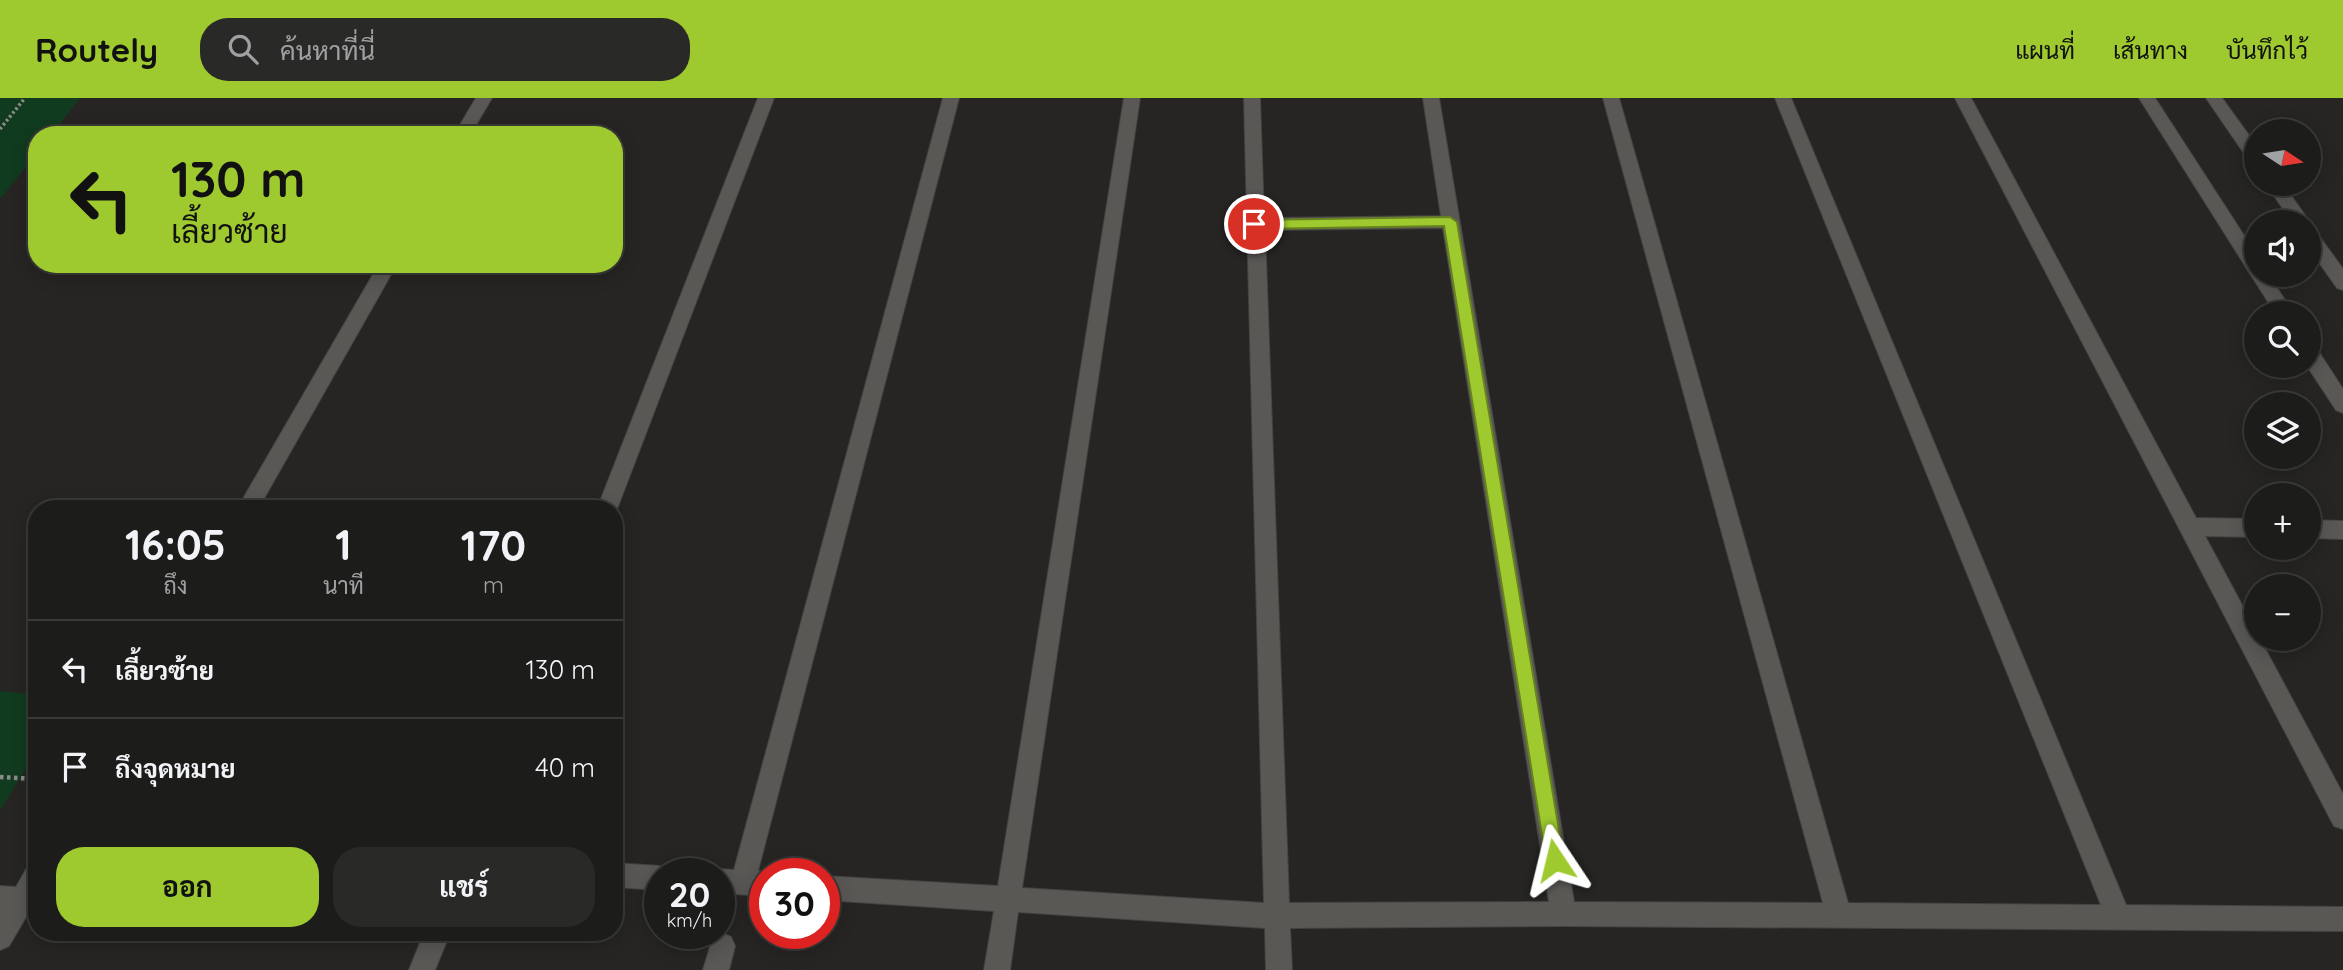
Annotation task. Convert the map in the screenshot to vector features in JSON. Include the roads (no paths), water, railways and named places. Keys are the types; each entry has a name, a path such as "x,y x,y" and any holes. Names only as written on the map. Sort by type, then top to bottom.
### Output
{"street":[{"path":"468,126 484,98"},
{"path":"610,500 766,98"},
{"path":"742,883 951,98"},
{"path":"998,970 1132,98"},
{"path":"1252,98 1279,970"},
{"path":"1431,98 1564,914"},
{"path":"1611,98 1839,916"},
{"path":"1783,98 2118,917"},
{"path":"1963,98 2343,818"},
{"path":"2147,98 2244,250"},
{"path":"2214,98 2244,141"},
{"path":"1254,224 1450,222"},
{"path":"2321,252 2343,283"},
{"path":"252,500 383,273"},
{"path":"2321,371 2343,405"},
{"path":"2190,527 2244,528"},
{"path":"2321,529 2343,530"},
{"path":"623,876 644,877"},
{"path":"0,937 11,899 28,883"},
{"path":"840,889 1278,916 1564,914 2342,918"},
{"path":"422,970 433,941"}]}
